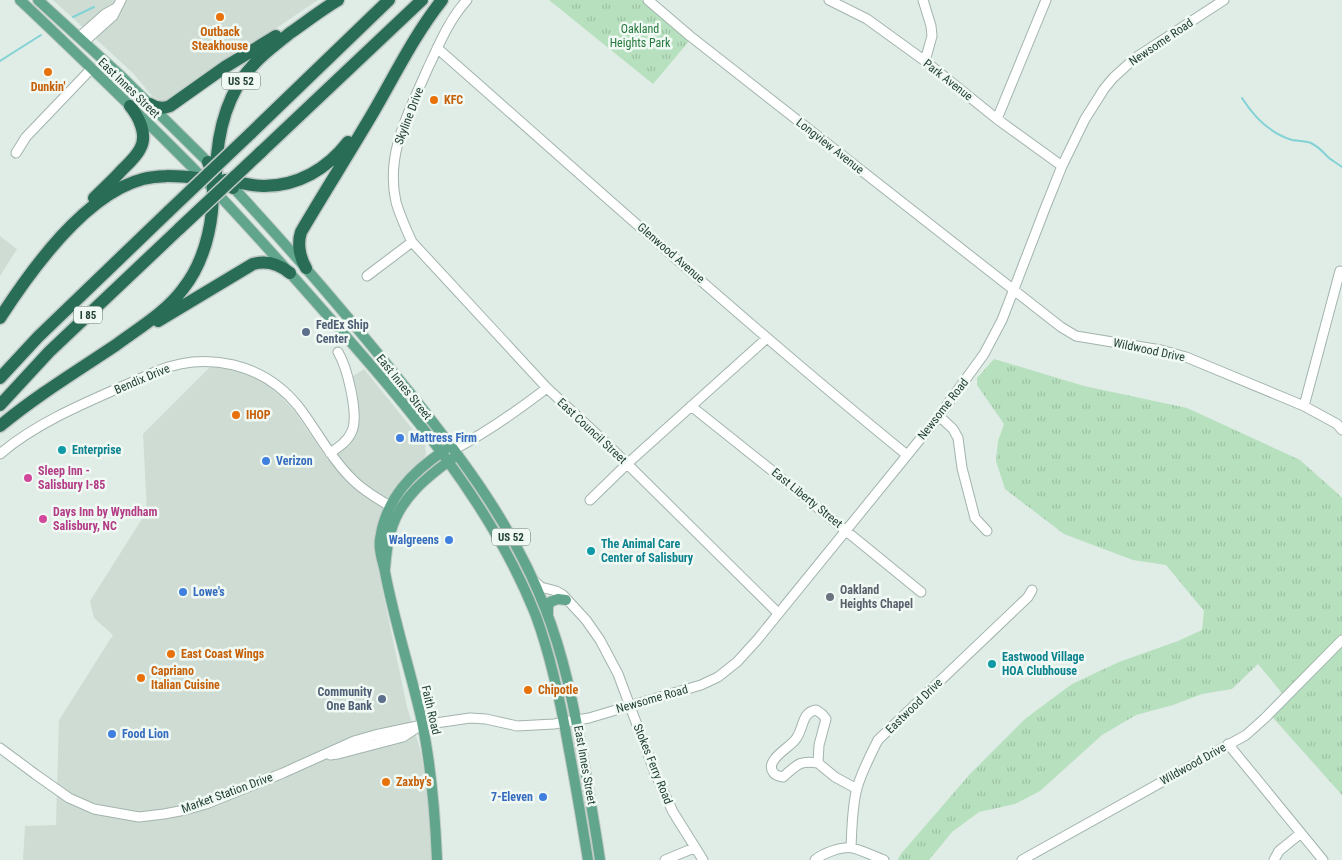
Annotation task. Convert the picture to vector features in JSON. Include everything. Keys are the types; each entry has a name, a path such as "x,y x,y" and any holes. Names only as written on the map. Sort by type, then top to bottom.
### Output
{"highway":[{"name":"I 85","path":"0,378 38,337 389,0"},
{"name":"I 85","path":"0,405 50,352 422,0"},
{"name":"US 52","path":"306,268 300,247 301,231 366,125 423,26 442,0"},
{"name":"US 52","path":"214,179 224,117 241,81 251,67 267,51 313,16 335,2"},
{"path":"150,104 160,108 170,106 231,64 335,2"},
{"path":"40,260 86,213 103,199 123,187 144,179 178,176 253,185 276,185 298,180 319,170 333,160 344,147 393,76"},
{"path":"0,318 40,260 74,218 140,151 143,142 143,130 130,106"},
{"path":"0,426 154,317 176,298 186,285 200,260 208,238 214,179"},
{"path":"87,364 253,264 263,262 274,264 290,273"}],"main road":[{"name":"East Innes Street","path":"20,0 130,106 214,179 306,268 366,339 467,466 516,545 549,619 563,663 576,720 600,860"},
{"name":"East Innes Street","path":"38,0 150,104 290,273 389,387 441,452 489,522 526,594 550,659 565,722 588,860"},
{"path":"441,452 446,449 453,450"},
{"name":"Faith Road","path":"385,569 390,534 399,510 413,492 453,458 453,450"},
{"name":"Faith Road","path":"437,860 432,780 422,725 381,556 380,544 383,524 396,496 406,481 441,452"},
{"path":"549,619 548,609 550,602 558,598 566,600"}],"street":[{"name":"Skyline Drive","path":"412,242 396,201 394,178 396,150 402,127 437,48 449,23 467,0"},
{"name":"Longview Avenue","path":"648,0 698,42 1013,291"},
{"name":"Park Avenue","path":"829,0 866,19 1062,166"},
{"path":"923,0 932,26 932,36 924,61"},
{"path":"997,119 1046,0"},
{"name":"Newsome Road","path":"565,722 690,689 718,677 742,656 939,416 984,354 1002,320 1062,166 1097,99 1113,78 1135,58 1224,0"},
{"path":"82,39 110,19 119,4"},
{"name":"Glenwood Avenue","path":"437,48 767,338 907,455"},
{"path":"16,153 23,140 92,68"},
{"path":"367,276 412,242"},
{"name":"East Council Street","path":"412,242 547,388 778,613"},
{"path":"1304,406 1340,271"},
{"name":"Wildwood Drive","path":"1013,291 1076,336 1161,350 1186,357 1304,406 1338,424 1342,430"},
{"path":"590,500 627,464 767,338"},
{"path":"330,453 348,438 355,420 346,368 338,352"},
{"name":"Bendix Drive","path":"0,454 48,422 157,371 177,364 209,361 231,364 250,371 281,388 298,407 348,476 374,497 390,506"},
{"path":"453,450 470,442 547,388"},
{"name":"East Liberty Street","path":"691,406 847,530 921,592"},
{"path":"939,416 953,429 958,438 962,468 975,518 987,531"},
{"name":"Stokes Ferry Road","path":"533,580 541,587 561,594 600,640 615,668 655,773 673,812 703,860"},
{"name":"Eastwood Drive","path":"851,847 857,789 865,766 878,740 1028,597 1031,592"},
{"name":"Wildwood Drive","path":"1022,860 1246,735 1342,640"},
{"path":"818,764 826,718 816,710 811,711 806,716 797,739 772,761 771,767 773,772 783,777 799,763 809,762 818,764 835,777 857,789"},
{"name":"Market Station Drive","path":"0,748 69,798 94,809 139,817 185,810 206,804 320,756 338,754 403,737 422,725 470,718 524,726 565,722"},
{"path":"1228,744 1323,860"},
{"path":"1274,860 1279,851 1301,833"},
{"path":"815,860 822,854 851,847 884,860"},
{"path":"664,860 694,848"}],"shaded area":[{"path":"53,0 318,0 176,96 162,101 152,96 133,73"},
{"path":"0,236 17,249 0,276"},
{"path":"210,367 225,368 239,372 268,386 295,412 328,460 348,446 358,429 359,413 352,377 364,369 426,446 426,454 423,460 404,480 377,554 381,583 407,707 420,749 426,780 433,860 23,860 25,826 56,825 59,720 113,635 94,618 90,601 147,511 143,434"}],"green space":[{"name":"Oakland Heights Park","path":"549,0 642,0 690,40 653,84"},
{"path":"994,359 1084,386 1187,408 1300,460 1342,498 1342,795 1267,711 1282,693 1258,664 1232,689 1202,694 1173,705 1136,715 1102,735 1040,791 1015,804 979,812 952,832 929,860 898,860 900,855 970,774 1025,719 1072,684 1119,662 1178,641 1202,630 1204,611 1166,565 1133,560 1064,534 1005,489 996,461 998,441 1004,424 977,385 977,378"}],"waterway":[{"path":"73,17 94,7"},
{"path":"0,61 41,35"},
{"path":"1242,98 1257,118 1269,129 1292,140 1311,143 1342,167"}],"place":[{"name":"Outback Steakhouse","path":"220,17"},
{"name":"Dunkin'","path":"48,72"},
{"name":"KFC","path":"434,100"},
{"name":"FedEx Ship Center","path":"306,332"},
{"name":"IHOP","path":"236,415"},
{"name":"Mattress Firm","path":"400,438"},
{"name":"Enterprise","path":"62,450"},
{"name":"Verizon","path":"266,461"},
{"name":"Sleep Inn - Salisbury I-85","path":"28,478"},
{"name":"Days Inn by Wyndham Salisbury, NC","path":"43,519"},
{"name":"Walgreens","path":"449,540"},
{"name":"The Animal Care Center of Salisbury","path":"591,551"},
{"name":"Lowe's","path":"183,592"},
{"name":"Oakland Heights Chapel","path":"830,597"},
{"name":"East Coast Wings","path":"171,654"},
{"name":"Eastwood Village HOA Clubhouse","path":"992,664"},
{"name":"Capriano Italian Cuisine","path":"141,678"},
{"name":"Chipotle","path":"528,690"},
{"name":"Community One Bank","path":"382,699"},
{"name":"Food Lion","path":"112,734"},
{"name":"Zaxby's","path":"386,782"},
{"name":"7-Eleven","path":"543,797"}]}
